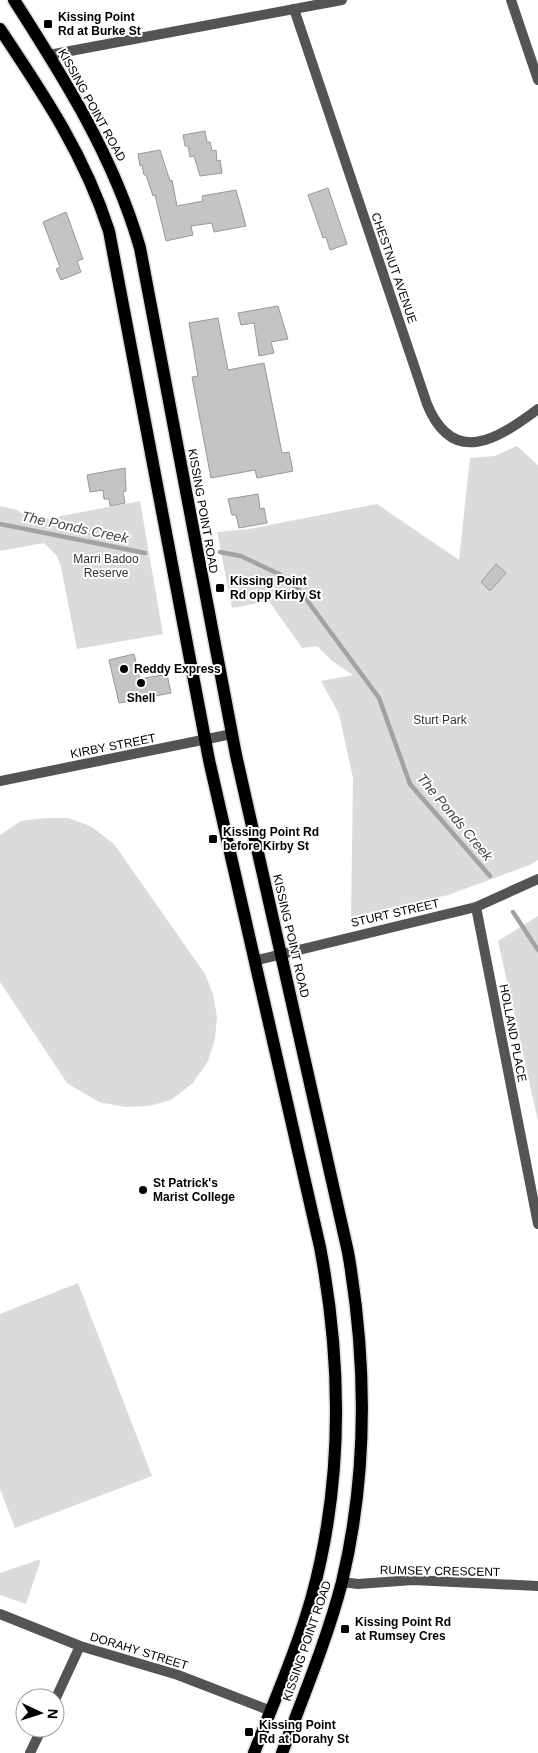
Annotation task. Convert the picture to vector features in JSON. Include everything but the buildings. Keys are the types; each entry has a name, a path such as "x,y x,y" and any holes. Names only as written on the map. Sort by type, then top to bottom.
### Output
{"main road":[{"name":"KISSING POINT ROAD","path":"14,0 90,125 123,195 140,248 232,734 348,1252 360,1330 363,1389 360,1473 354,1521 342,1582 323,1642 282,1753"},
{"name":"KISSING POINT ROAD","path":"0,29 76,148 100,203 109,231 205,740 330,1298 337,1367 335,1459 325,1535 312,1597 254,1753"}],"street":[{"path":"49,55 342,0"},
{"path":"511,0 538,80"},
{"name":"CHESTNUT AVENUE","path":"294,9 424,394 437,423 444,432 464,441 486,441 505,433 538,409"},
{"name":"KIRBY STREET","path":"0,781 232,734"},
{"name":"STURT STREET","path":"254,961 476,906 538,879"},
{"name":"HOLLAND PLACE","path":"476,906 538,1224"},
{"name":"RUMSEY CRESCENT","path":"342,1582 358,1584 413,1580 538,1586"},
{"name":"DORAHY STREET","path":"0,1614 80,1646 178,1675 271,1711"},
{"path":"61,1688 80,1646"},
{"path":"30,1753 37,1738"}],"green space":[{"name":"Sturt Park","path":"517,446 538,465 538,860 530,865 448,895 351,917 353,778 339,714 321,681 353,675 332,661 317,646 302,648 269,601 232,608 217,532 249,529 377,504 459,560 470,458 495,456"},
{"name":"Marri Badoo Reserve","path":"140,501 163,634 77,649 61,567 57,556 44,543 0,551 0,506 17,510 34,521"},
{"path":"69,818 92,827 114,844 205,974 213,994 217,1017 215,1039 208,1061 193,1083 171,1100 149,1106 126,1107 99,1102 67,1083 0,982 0,835 21,821"},
{"path":"538,916 538,1121 498,941"},
{"path":"78,1283 152,1476 15,1528 0,1489 0,1314"},
{"path":"41,1559 26,1604 0,1595 0,1573"}],"waterway":[{"name":"The Ponds Creek","path":"0,524 145,553"},
{"name":"The Ponds Creek","path":"220,552 241,556 281,575 301,592 379,698 410,784 490,876"},
{"name":"The Ponds Creek","path":"513,912 538,950"}],"place":[{"name":"Kissing Point Rd at Burke St","path":"48,24"},
{"name":"Kissing Point Rd opp Kirby St","path":"220,588"},
{"name":"Reddy Express","path":"124,669"},
{"name":"Shell","path":"141,683"},
{"name":"Kissing Point Rd before Kirby St","path":"213,839"},
{"name":"St Patrick's Marist College","path":"143,1190"},
{"name":"Kissing Point Rd at Rumsey Cres","path":"345,1629"},
{"name":"Kissing Point Rd at Dorahy St","path":"249,1732"}]}
